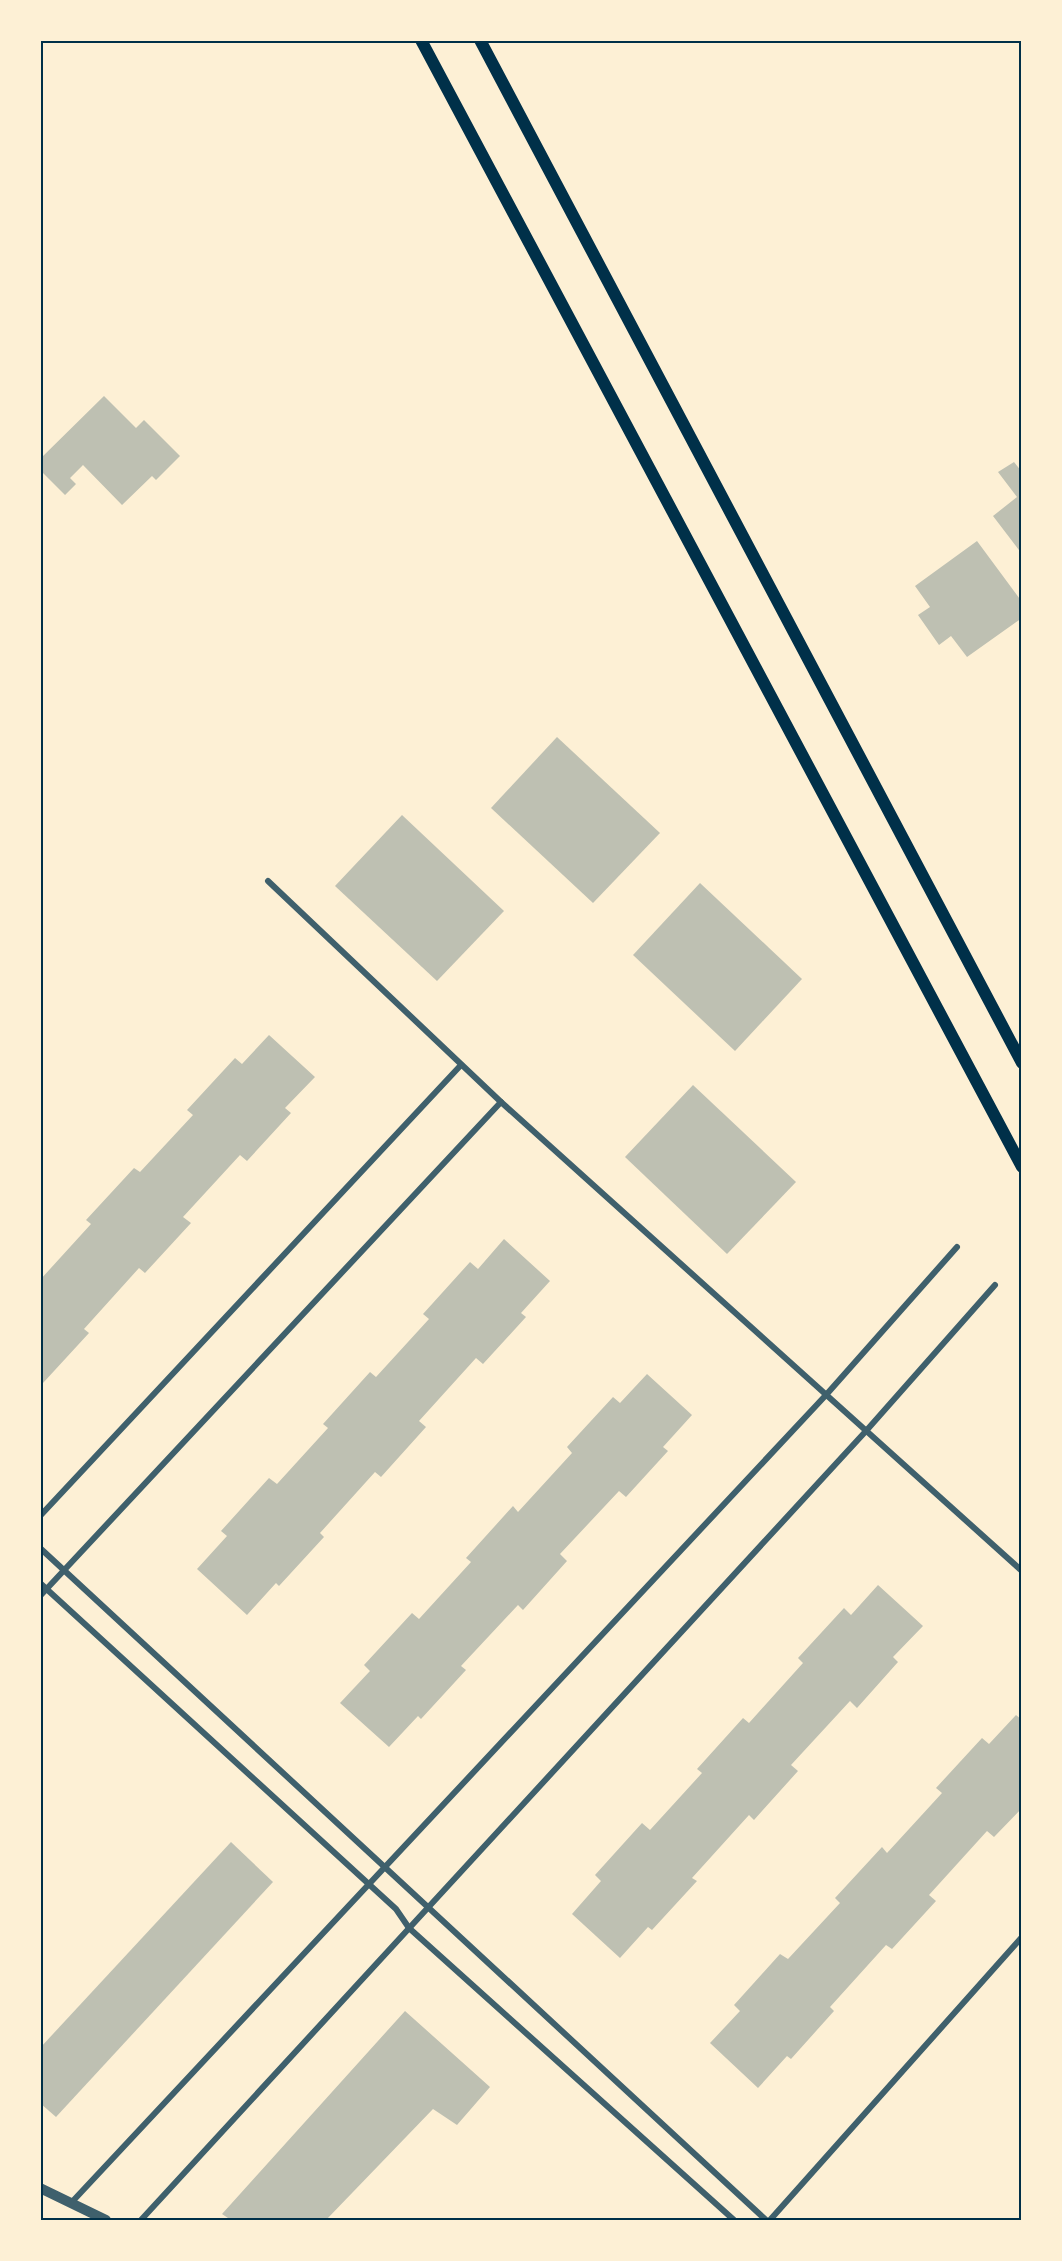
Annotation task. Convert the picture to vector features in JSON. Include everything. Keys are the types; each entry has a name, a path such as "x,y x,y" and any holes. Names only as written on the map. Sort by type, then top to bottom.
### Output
{"main road":[{"path":"421,40 1022,1167"},
{"path":"480,40 1022,1063"}],"street":[{"path":"268,881 501,1102 1022,1571"},
{"path":"40,1516 461,1065"},
{"path":"40,1596 501,1102"},
{"path":"71,2203 826,1395 957,1247"},
{"path":"141,2220 866,1431 994,1285"},
{"path":"40,1548 768,2220 1022,1937"},
{"path":"40,1583 396,1909 409,1928 734,2220"},
{"path":"40,2187 106,2220"}],"building":[{"path":"104,396 136,428 144,420 180,456 156,480 152,476 122,505 83,465 70,478 76,484 65,495 40,470 40,459"},
{"path":"1014,462 1022,472 1022,554 993,516 1017,497 998,472"},
{"path":"977,541 1022,602 1022,618 967,657 951,636 939,645 918,615 930,607 915,586"},
{"path":"557,737 660,833 593,903 491,808"},
{"path":"402,815 504,911 437,981 335,886"},
{"path":"700,883 802,979 735,1051 633,955"},
{"path":"269,1035 315,1077 285,1108 291,1113 247,1161 240,1155 183,1217 191,1223 145,1273 139,1268 84,1329 89,1333 43,1383 40,1380 40,1280 91,1224 86,1220 134,1168 140,1172 193,1115 187,1110 235,1058 242,1064"},
{"path":"693,1085 796,1182 727,1254 625,1157"},
{"path":"504,1239 550,1281 521,1313 526,1317 483,1364 476,1358 419,1421 426,1427 381,1477 375,1472 320,1533 324,1537 279,1586 276,1583 247,1615 197,1569 227,1536 221,1531 269,1478 277,1484 328,1428 323,1424 370,1372 376,1377 429,1319 423,1314 470,1262 478,1269"},
{"path":"647,1374 692,1415 663,1447 668,1451 626,1497 619,1491 560,1554 567,1561 523,1610 518,1605 461,1666 466,1670 421,1719 418,1716 389,1747 340,1703 370,1671 364,1665 412,1613 419,1619 471,1562 466,1558 513,1506 518,1512 572,1453 567,1447 613,1397 620,1403"},
{"path":"878,1585 923,1626 893,1657 898,1662 857,1708 850,1701 791,1765 798,1771 754,1820 749,1815 692,1878 697,1881 652,1930 648,1927 620,1958 572,1914 601,1881 595,1875 642,1823 650,1830 702,1773 697,1769 743,1718 749,1723 803,1663 798,1658 844,1608 851,1615"},
{"path":"1016,1715 1022,1720 1022,1808 994,1837 987,1831 929,1895 936,1901 892,1949 886,1945 830,2007 834,2011 791,2059 787,2056 758,2088 710,2043 740,2011 734,2005 780,1954 788,1959 840,1903 835,1898 882,1847 887,1853 942,1793 936,1788 982,1738 989,1744"},
{"path":"231,1842 273,1882 56,2117 40,2103 40,2048"},
{"path":"405,2011 490,2087 457,2125 433,2109 326,2220 231,2220 222,2214"}]}
